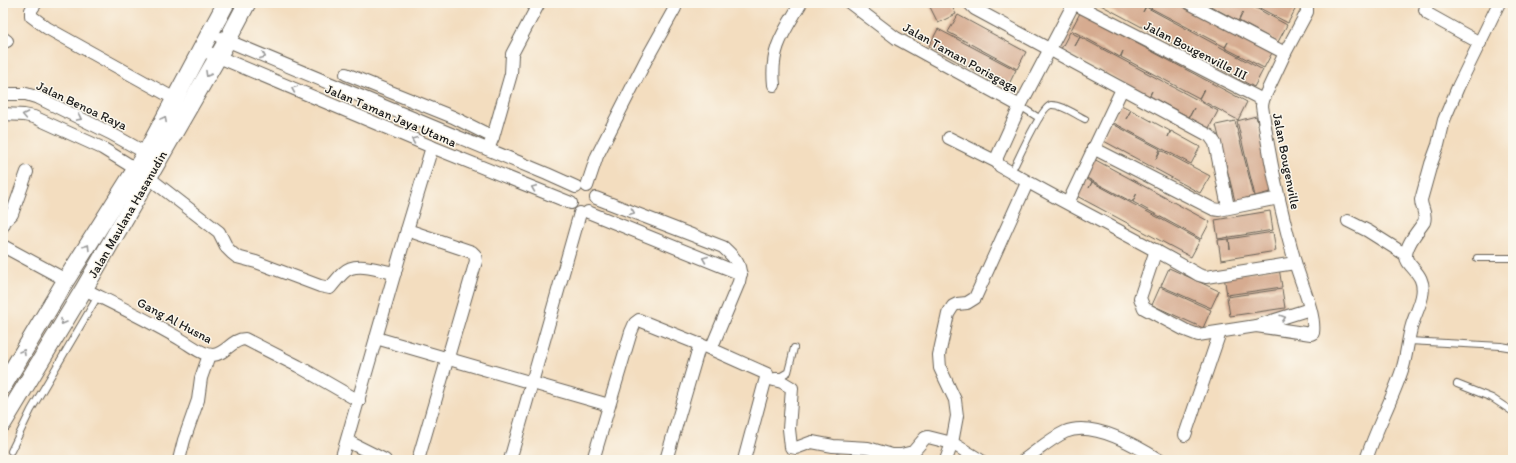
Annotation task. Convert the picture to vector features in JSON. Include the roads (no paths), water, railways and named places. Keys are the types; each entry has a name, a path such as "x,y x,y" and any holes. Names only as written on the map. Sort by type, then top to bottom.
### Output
{"street":[{"path":"36,3 31,10 31,16 48,28 171,97"},
{"name":"Jalan Maulana Hasanudin","path":"3,423 24,405 91,293 138,171 143,152 171,97 202,50 226,3"},
{"name":"Jalan Maulana Hasanudin","path":"3,386 66,280 138,171 218,57 228,41 247,3"},
{"path":"488,149 493,137 511,74 512,54 539,3"},
{"path":"774,85 773,59 781,36 801,3"},
{"name":"Jalan Taman Porisgaga","path":"850,3 896,38 1020,106"},
{"path":"969,3 975,9 1049,50 1210,136 1215,143 1228,207"},
{"path":"997,162 997,157 1020,106 1073,3"},
{"name":"Jalan Bougenville III","path":"1073,3 1262,100"},
{"path":"1189,3 1285,53"},
{"name":"Jalan Bougenville","path":"1256,326 1311,334 1313,333 1314,325 1295,262 1279,198 1262,112 1262,100 1307,12 1307,8 1304,3"},
{"path":"1428,3 1425,10 1428,14 1480,43"},
{"path":"1366,460 1403,367 1412,326 1424,290 1421,280 1415,269 1408,263 1406,255 1408,246 1424,222 1426,213 1421,205 1421,200 1431,164 1438,145 1444,120 1499,3"},
{"path":"675,8 646,60 582,187 572,195 571,203 573,208 584,213 741,274"},
{"name":"Jalan Taman Jaya Utama","path":"210,34 582,187"},
{"name":"Jalan Taman Jaya Utama","path":"202,50 432,147 571,203"},
{"path":"346,74 453,117 493,137"},
{"path":"361,96 367,82"},
{"path":"1068,203 1122,89"},
{"name":"Jalan Benoa Raya","path":"3,94 26,94 39,98 110,133 143,152"},
{"path":"3,114 19,114 34,117 106,151 138,171 219,232 227,248 237,257 256,262 320,286 330,288 343,273 354,266 395,273"},
{"path":"446,132 453,117"},
{"path":"106,151 110,133"},
{"path":"949,138 997,162 1000,166 1027,183 1156,250 1199,275 1206,277 1295,262"},
{"path":"341,460 432,147"},
{"path":"1093,148 1213,209 1219,210 1279,198"},
{"path":"3,226 5,221 12,214 28,172"},
{"path":"946,460 952,443 957,416 954,400 940,368 939,354 948,314 953,306 967,303 975,298 1027,183"},
{"path":"582,187 595,194 596,198 723,247 734,258 741,274 740,282 706,347 666,460"},
{"path":"510,460 531,383 584,213 592,208 596,198"},
{"path":"1348,221 1368,231 1406,255"},
{"path":"407,230 466,250 475,255 476,261 418,460"},
{"path":"3,246 91,293"},
{"path":"1156,250 1140,298 1144,308 1193,333 1203,334 1256,326 1310,310"},
{"name":"Gang Al Husna","path":"91,293 166,330 205,354 209,355 221,353 238,340 245,339 298,366 358,401"},
{"path":"594,460 633,327 639,320 706,347 792,388 789,429 791,447 796,448 812,442 833,446 868,448 892,456 913,452 925,438 928,437 952,443 980,460"},
{"path":"1185,435 1220,332"},
{"path":"376,338 609,405"},
{"path":"179,460 184,440 198,400 201,378 209,355"},
{"path":"744,460 767,376"},
{"path":"1024,460 1065,432 1084,429 1126,440 1160,460"},
{"path":"347,441 386,460"}],"lane":[{"path":"1015,165 1045,109 1052,105 1060,106 1085,119"},
{"path":"1020,106 1040,118"},
{"path":"1477,258 1513,258"},
{"path":"1409,341 1513,348"},
{"path":"767,376 781,376 788,372 794,348"},
{"path":"1457,384 1492,398 1513,412"},
{"path":"11,451 24,405"}]}
